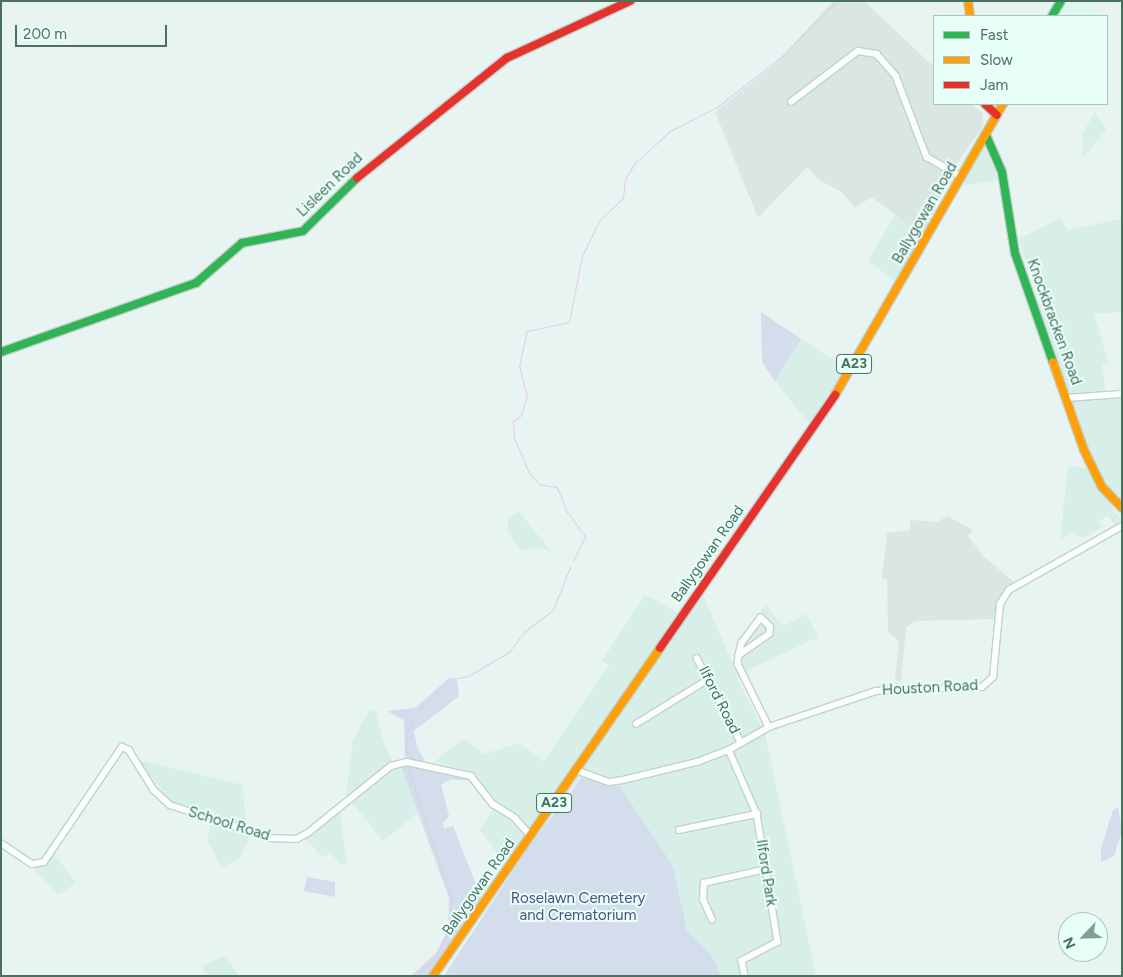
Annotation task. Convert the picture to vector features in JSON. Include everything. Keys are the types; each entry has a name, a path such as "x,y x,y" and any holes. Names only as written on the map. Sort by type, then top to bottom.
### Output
{"street":[{"name":"Lisleen Road","path":"1,352 188,287 214,272 242,243 303,231 380,156 507,58 630,1"},
{"path":"968,1 970,15"},
{"path":"1053,15 1061,1"},
{"path":"791,102 858,52 877,54 896,76 927,157 962,177"},
{"path":"986,105 997,116"},
{"name":"A23","path":"986,135 1002,105"},
{"name":"Ballygowan Road","path":"433,976 837,393 986,135"},
{"name":"Knockbracken Road","path":"986,135 1002,172 1015,253 1066,398 1091,466 1122,508"},
{"path":"1066,398 1122,394"},
{"name":"Houston Road","path":"576,770 615,782 730,750 769,727 876,691 988,684 998,651 1000,604 1009,590 1122,526"},
{"path":"740,655 770,630 761,618 742,643 740,655 744,681 769,727"},
{"name":"Ilford Road","path":"697,658 741,742"},
{"path":"636,724 709,680"},
{"name":"School Road","path":"1,843 32,864 44,862 122,747 129,750 154,790 170,805 271,838 296,839 308,833 377,776 407,762 471,776 493,804 515,818 531,836"},
{"name":"Ilford Park","path":"730,750 756,814 778,944 742,961 745,976"},
{"path":"679,830 756,814"},
{"path":"712,920 703,900 704,883 766,869"}],"shaded area":[{"path":"833,1 864,1 933,66 933,105 972,105 983,114 982,128 955,166 923,235 871,197 855,208 842,192 819,180 807,167 758,218 715,112 775,64"},
{"path":"1066,1 1090,1 1100,15 1058,15"},
{"path":"1095,112 1106,130 1083,158 1082,134"},
{"path":"984,147 996,162 1000,180 961,186"},
{"path":"895,215 923,235 897,282 868,261"},
{"path":"1060,218 1067,230 1122,219 1122,312 1094,314 1109,363 1102,365 1107,398 1122,397 1122,504 1100,476 1080,430 1019,239"},
{"path":"801,339 846,368 811,426 775,381"},
{"path":"1068,466 1089,469 1121,520 1115,525 1108,516 1099,521 1102,527 1088,536 1078,537 1075,532 1060,539"},
{"path":"519,512 551,551 535,547 521,551 508,532 508,518"},
{"path":"947,516 973,530 968,536 982,555 1015,583 997,601 997,619 915,621 906,627 901,681 895,680 899,641 888,632 887,579 882,579 887,533 910,530 910,520 938,522"},
{"path":"702,593 732,662 739,638 766,605 783,626 807,614 818,637 736,676 765,733 816,976 721,976 712,956 687,931 673,866 614,787 574,785 531,843 524,838 504,862 480,830 493,809 480,787 466,777 466,770 434,762 464,738 484,754 519,743 544,761 609,665 602,661 645,594 679,614"},
{"path":"370,709 376,712 383,741 395,767 401,766 419,812 383,841 346,795 353,740"},
{"path":"138,760 243,785 246,832 250,834 241,858 222,868 207,840 214,812 171,802"},
{"path":"340,813 347,862 341,864 330,853 323,858 305,838"},
{"path":"54,854 76,883 58,895 33,868 46,864"},
{"path":"224,956 239,976 208,976 201,967"}],"green space":[{"path":"761,312 801,339 775,381 762,362"},
{"path":"449,678 457,680 459,696 414,731 417,747 429,768 472,781 450,779 441,785 449,816 443,823 444,828 453,826 481,897 428,976 411,976 436,953 448,929 449,898 401,766 405,765 404,720 387,711 415,708"},
{"name":"Roselawn Cemetery and Crematorium","path":"582,778 620,787 673,866 687,931 712,956 721,976 444,976 531,843"},
{"path":"1118,807 1122,831 1114,856 1101,862 1101,848 1113,810"},
{"path":"307,877 335,882 335,897 304,891"}],"waterway":[{"path":"573,561 585,536 567,512 557,487 539,484 529,473 514,438 513,421 521,415 527,397 519,365 527,331 569,322 582,256 599,221 623,198 625,179 635,163 670,131 717,107 782,56 837,1"},
{"path":"406,756 407,732 417,712 450,679 468,676 509,652 525,631 553,610 570,567"},
{"path":"408,767 451,898 450,929 438,954 416,976"}],"traffic: fast":[{"path":"1053,15 1061,1"},
{"path":"986,135 1002,172 1015,253 1053,362"},
{"path":"1,352 196,283 242,243 303,231 357,178"}],"traffic: slow":[{"path":"968,1 970,15"},
{"path":"835,395 1002,105"},
{"path":"1053,362 1084,450 1102,487 1122,508"},
{"path":"433,976 660,648"}],"traffic: jam":[{"path":"357,178 507,58 630,1"},
{"path":"986,105 997,115"},
{"path":"660,648 835,395"}]}
